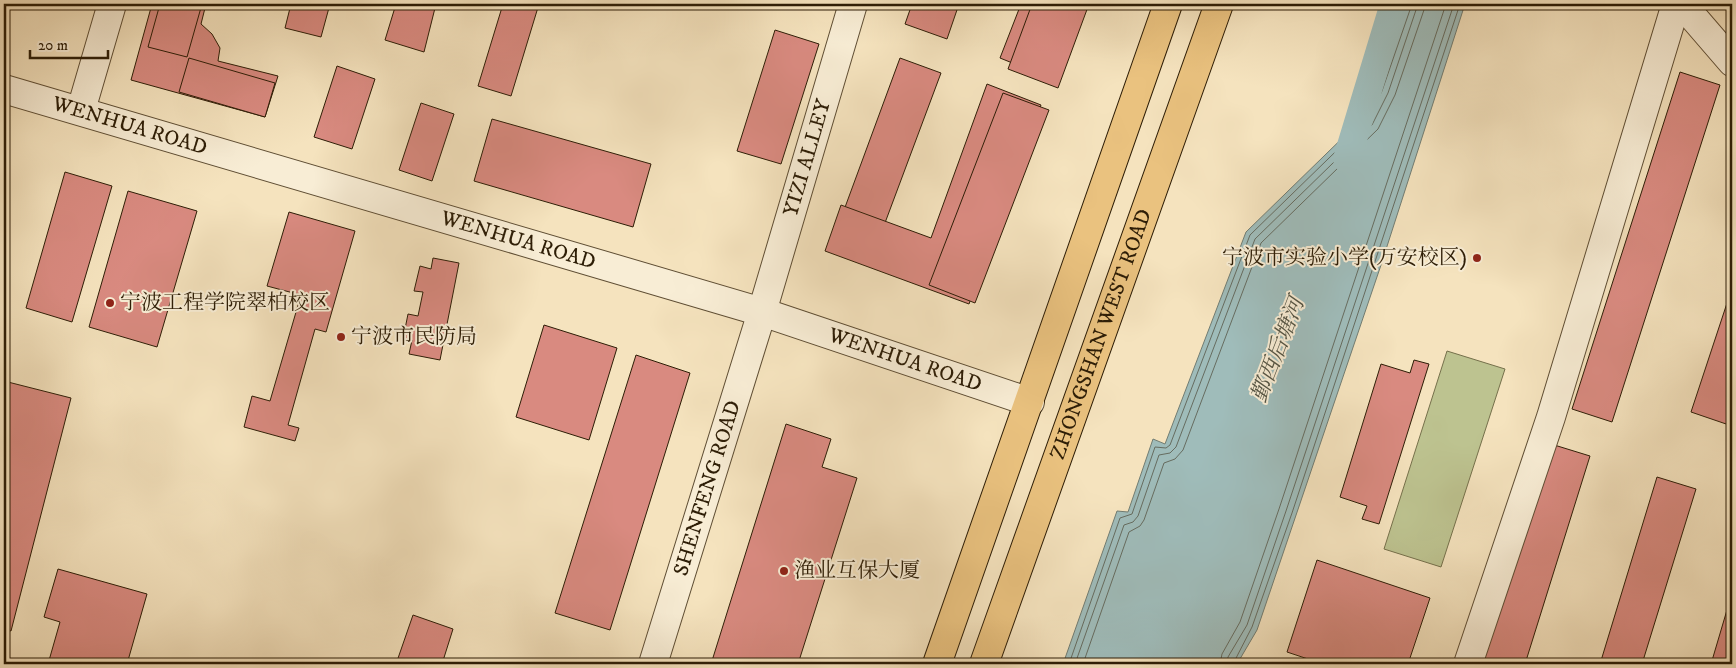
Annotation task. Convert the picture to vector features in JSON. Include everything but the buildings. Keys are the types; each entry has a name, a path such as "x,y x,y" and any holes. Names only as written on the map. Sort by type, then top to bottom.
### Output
{"main road":[{"name":"ZHONGSHAN WEST ROAD","path":"937,664 1168,4"},
{"name":"ZHONGSHAN WEST ROAD","path":"984,664 1219,4"}],"street":[{"path":"81,110 112,4"},
{"name":"YIZI ALLEY","path":"762,312 853,4"},
{"path":"1468,664 1551,417 1676,4"},
{"path":"1682,4 1732,62"},
{"name":"WENHUA ROAD","path":"4,89 81,110 762,312 1030,402"},
{"name":"SHENFENG ROAD","path":"653,664 762,312"}],"green space":[{"path":"1447,351 1505,369 1441,567 1384,549"}],"water":[{"path":"1408,4 1465,4 1381,265 1257,630 1237,664 1063,664 1117,511 1128,512 1153,439 1165,444 1246,232 1363,118 1377,89"}],"waterway":[{"name":"鄞西后塘河","path":"1347,159 1394,4"}],"place":[{"name":"宁波市实验小学(万安校区)","path":"1477,258"},
{"name":"宁波工程学院翠柏校区","path":"110,303"},
{"name":"宁波市民防局","path":"341,337"},
{"name":"渔业互保大厦","path":"784,571"}]}
